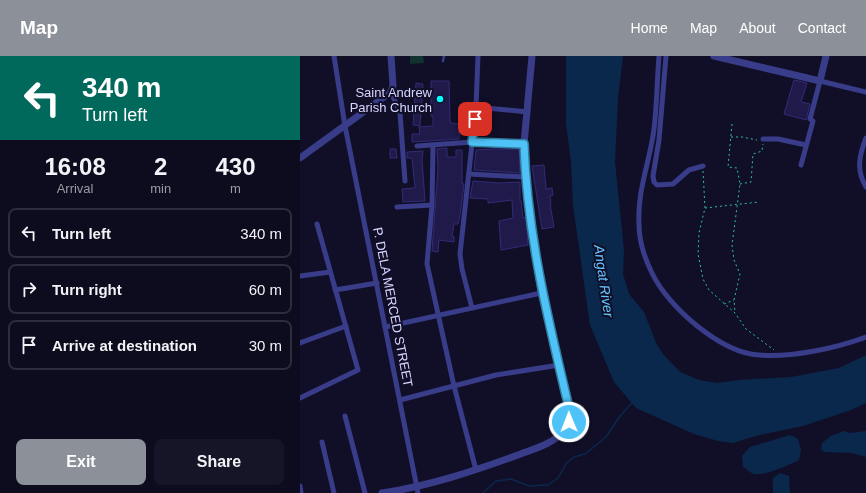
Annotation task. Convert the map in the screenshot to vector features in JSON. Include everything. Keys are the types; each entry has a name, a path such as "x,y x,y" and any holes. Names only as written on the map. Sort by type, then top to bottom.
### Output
{"street":[{"name":"P. DELA MERCED STREET","path":"334,56 345,126 417,490"},
{"path":"300,158 391,92 393,85 391,56"},
{"path":"472,308 462,270 460,254 476,107 478,56"},
{"path":"382,493 417,490 547,444 563,432 569,422 570,412 541,293 525,176 524,144 532,56"},
{"path":"659,56 654,129 640,199 639,225 644,253 653,275 671,300 705,334 730,349 758,355 783,355 817,350 866,337"},
{"path":"666,56 659,140 653,176 654,182 657,185 673,184 689,170 703,166"},
{"path":"714,56 866,92"},
{"path":"801,164 813,121 810,120 826,56"},
{"path":"391,92 400,113 404,181"},
{"path":"476,107 528,112"},
{"path":"866,138 858,164 860,174 866,188"},
{"path":"763,139 778,139 806,145"},
{"path":"417,146 472,142 524,144"},
{"path":"433,145 432,205 427,264 454,386 476,470"},
{"path":"469,174 525,176"},
{"path":"397,207 432,205"},
{"path":"300,398 358,370 318,224"},
{"path":"300,276 330,272"},
{"path":"335,290 377,283"},
{"path":"385,327 541,293"},
{"path":"300,343 346,326"},
{"path":"400,400 496,375 559,365"},
{"path":"345,416 365,493"},
{"path":"322,442 334,493"},
{"path":"300,486 302,493"}],"lane":[{"path":"443,61 444,56"}],"path":[{"path":"732,124 728,167 737,168 740,184 736,205 732,245 734,260 740,274 734,300 735,313"},
{"path":"731,137 746,137 752,140 763,139 762,151 753,154 750,182 740,184"},
{"path":"703,166 705,208 699,233 699,267 703,279 709,290 723,304 735,313 746,329 769,347 783,355"},
{"path":"705,208 758,202"},
{"path":"723,304 734,300"}],"green space":[{"path":"410,56 423,56 424,63 410,64"}],"water":[{"name":"Angat River","path":"566,56 623,56 618,98 615,162 624,251 623,274 629,294 644,312 656,343 663,354 680,372 699,380 717,383 739,380 791,377 839,368 866,355 866,403 851,410 803,426 759,435 733,443 718,441 694,434 636,408 614,382 590,325 573,205 571,161 566,124"},
{"path":"844,431 850,433 866,431 866,457 852,453 824,452 821,449 822,443 831,436"},
{"path":"790,435 798,439 801,450 799,460 777,470 759,474 754,474 743,467 742,456 750,447"},
{"path":"780,473 789,476 790,493 773,493 773,478"}],"building":[{"path":"794,80 807,83 801,102 810,104 806,120 784,114"},
{"path":"431,81 449,81 450,123 459,124 459,139 412,142 412,134 420,134 419,127 433,126 433,116 431,116"},
{"path":"416,83 423,84 420,126 413,125"},
{"path":"447,148 447,157 456,157 456,150 462,150 462,184 464,184 458,224 454,224 452,236 454,237 454,242 439,240 438,252 432,251 438,168 437,149"},
{"path":"390,149 396,149 397,158 390,158"},
{"path":"519,149 520,173 474,170 476,150"},
{"path":"423,151 422,160 425,201 403,202 402,189 415,188 412,158 407,158 407,152"},
{"path":"544,165 546,189 552,188 553,195 550,196 550,204 554,227 542,229 532,166"},
{"path":"473,181 499,183 520,182 520,201 523,218 526,217 528,245 501,250 499,221 513,218 512,200 488,203 488,199 470,198"}],"waterway":[{"path":"483,493 496,481 511,479 529,486 548,485 558,478 566,464 574,457 585,454 606,437 620,416 633,402"}],"place":[{"name":"Saint Andrew Parish Church","path":"440,99"}],"route":[{"path":"475,119 472,142 524,144 525,176 541,293 570,412 569,422"}]}
